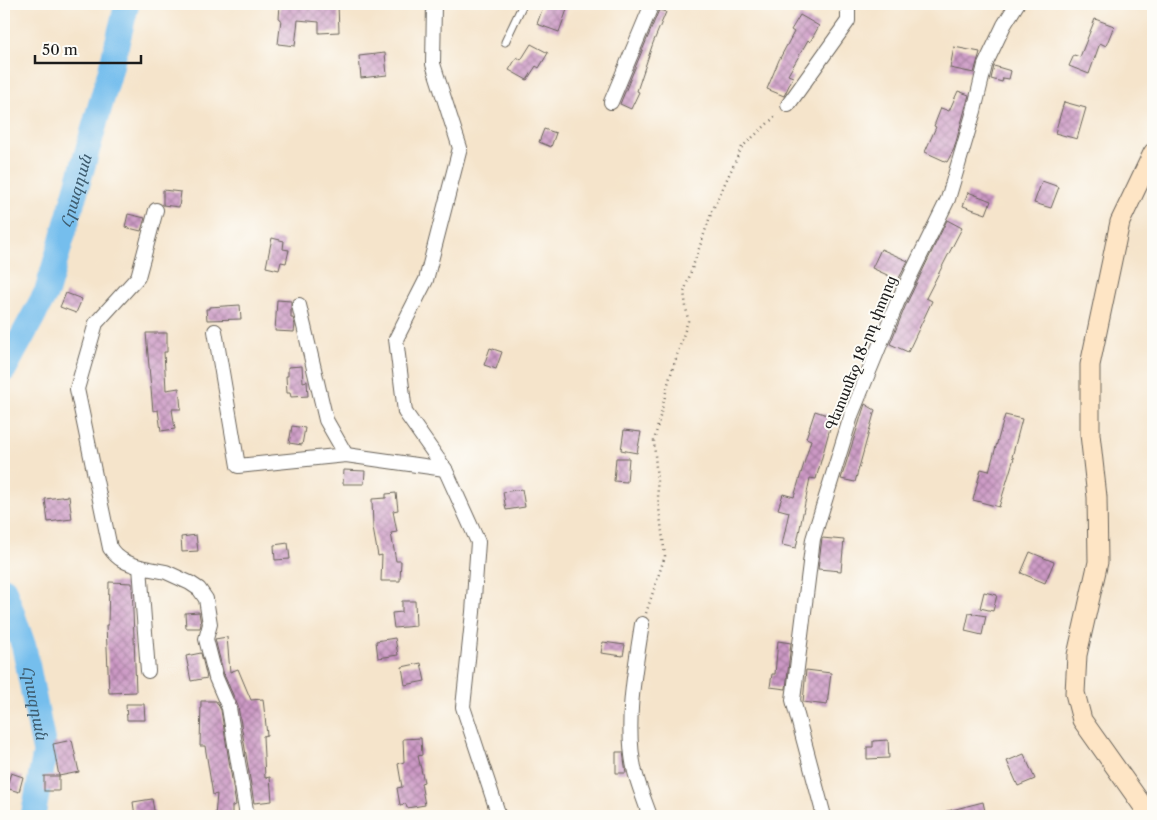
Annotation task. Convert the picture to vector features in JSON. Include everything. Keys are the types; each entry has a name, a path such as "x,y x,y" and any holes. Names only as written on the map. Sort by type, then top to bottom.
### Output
{"street":[{"path":"434,4 433,64 460,148 426,280 396,339 405,412 445,469 478,542 463,707 499,816"},
{"path":"611,102 652,4"},
{"path":"788,105 848,21 848,4"},
{"name":"Գետամեջ 18-րդ փողոց","path":"824,816 793,700 813,540 852,413 897,302 948,199 986,65 1004,26 1017,4"},
{"path":"1150,816 1082,720 1075,693 1077,656 1098,562 1097,497 1090,434 1090,365 1120,222 1153,154"},
{"path":"156,210 138,277 96,323 77,389 110,548 115,556 122,560 140,567 166,572 190,583 199,589 206,599 210,624 206,639 216,678 229,708 248,816"},
{"path":"298,305 326,420 346,455"},
{"path":"215,331 238,466 346,455 445,469"},
{"path":"140,567 148,671"},
{"path":"642,624 633,682 630,729 635,771 650,816"}],"lane":[{"path":"505,42 522,4"}],"path":[{"path":"642,624 665,556 658,508 654,441 668,380 688,321 684,292 712,211 742,147 788,105"}],"building":[{"path":"280,4 338,4 339,32 319,33 319,22 298,20 295,46 278,44 281,19 279,19"},
{"path":"544,4 569,4 559,32 537,24"},
{"path":"659,10 666,12 653,43 637,91 639,92 631,109 620,104"},
{"path":"800,15 819,26 810,42 808,40 788,75 793,77 784,96 767,89 779,60 794,32 791,30"},
{"path":"1095,19 1114,26 1106,46 1100,43 1089,74 1069,66 1074,55 1080,57"},
{"path":"531,44 548,53 539,68 536,66 527,80 509,70 517,57 521,60"},
{"path":"954,47 980,52 974,73 950,68"},
{"path":"385,53 387,75 361,78 359,56"},
{"path":"994,66 1011,71 1009,79 1003,78 1002,82 991,79"},
{"path":"958,91 969,95 954,149 947,162 925,152 936,127 934,126 941,108 949,111"},
{"path":"1064,102 1086,108 1077,139 1055,133"},
{"path":"544,129 556,133 551,147 539,142"},
{"path":"1042,181 1059,187 1051,208 1034,203"},
{"path":"163,190 181,192 179,207 163,205"},
{"path":"968,192 991,201 986,214 963,206"},
{"path":"128,214 145,218 141,231 125,227"},
{"path":"947,220 962,228 926,298 932,301 908,352 890,344 905,307"},
{"path":"272,238 284,241 283,249 289,250 286,263 281,262 279,270 266,267"},
{"path":"881,249 908,261 898,280 872,268"},
{"path":"66,293 82,299 76,313 60,307"},
{"path":"277,300 291,301 291,318 293,318 295,325 294,332 275,331"},
{"path":"240,305 241,319 207,320 206,309 209,309 209,307"},
{"path":"146,333 167,333 167,352 164,352 166,390 179,388 181,409 172,409 175,429 161,431 158,410 153,411"},
{"path":"490,348 502,352 496,369 484,365"},
{"path":"302,366 303,382 307,381 308,396 291,397 290,393 287,393 286,376 288,376 288,367"},
{"path":"865,404 875,410 855,482 841,479"},
{"path":"815,411 833,417 816,479 810,478 796,548 782,545 789,512 778,509 783,494 794,497 811,440 806,438"},
{"path":"1005,415 1022,419 1012,457 1014,458 999,507 973,500 981,469 989,471"},
{"path":"292,426 305,428 302,445 289,443"},
{"path":"624,430 641,432 637,453 621,450"},
{"path":"616,458 629,458 627,482 614,481"},
{"path":"344,470 365,471 364,484 343,484"},
{"path":"522,489 525,507 506,510 503,492"},
{"path":"396,493 398,510 393,511 397,532 391,533 396,561 401,561 400,581 381,581 382,555 378,556 373,528 372,499 386,498 386,494"},
{"path":"69,496 72,519 48,522 45,499"},
{"path":"196,535 198,551 182,552 181,537"},
{"path":"822,538 844,540 841,571 818,569"},
{"path":"288,543 290,559 275,560 274,545"},
{"path":"1030,552 1054,562 1045,583 1021,573"},
{"path":"109,582 132,583 136,692 109,693 106,625 108,625"},
{"path":"984,592 997,595 993,611 980,608"},
{"path":"402,601 415,601 416,626 394,628 392,613 402,612"},
{"path":"199,612 200,628 186,628 185,613"},
{"path":"969,613 986,616 982,635 965,631"},
{"path":"227,637 230,672 238,669 251,700 263,699 267,735 263,736 265,778 270,777 272,801 254,803 238,706 224,675 215,639"},
{"path":"395,638 398,655 378,658 376,641"},
{"path":"778,641 791,643 786,689 770,687 772,674 775,674"},
{"path":"603,642 625,645 623,656 601,653"},
{"path":"201,653 207,678 191,681 186,656"},
{"path":"421,663 425,681 405,685 402,667"},
{"path":"806,670 831,673 827,705 803,702"},
{"path":"201,701 216,701 221,710 236,805 232,806 232,816 215,816 217,794 213,795 205,746 200,746"},
{"path":"126,704 144,704 145,720 127,720"},
{"path":"421,738 422,755 418,756 424,782 421,783 425,805 407,808 406,804 400,805 397,788 402,787 398,764 404,762 403,739"},
{"path":"72,740 79,772 59,776 53,744"},
{"path":"888,740 889,758 867,759 867,747 873,747 873,741"},
{"path":"616,752 623,752 626,773 616,773"},
{"path":"1024,754 1035,779 1018,786 1007,761"},
{"path":"11,773 23,777 19,792 6,788"},
{"path":"44,776 59,776 59,791 44,791"},
{"path":"152,799 155,816 135,816 133,802"},
{"path":"983,802 986,816 945,816 944,812"}],"waterway":[{"name":"Հրազդան","path":"4,370 47,291 109,75 127,4"},
{"name":"Հրազդան","path":"4,589 24,647 45,753 33,816"}]}
